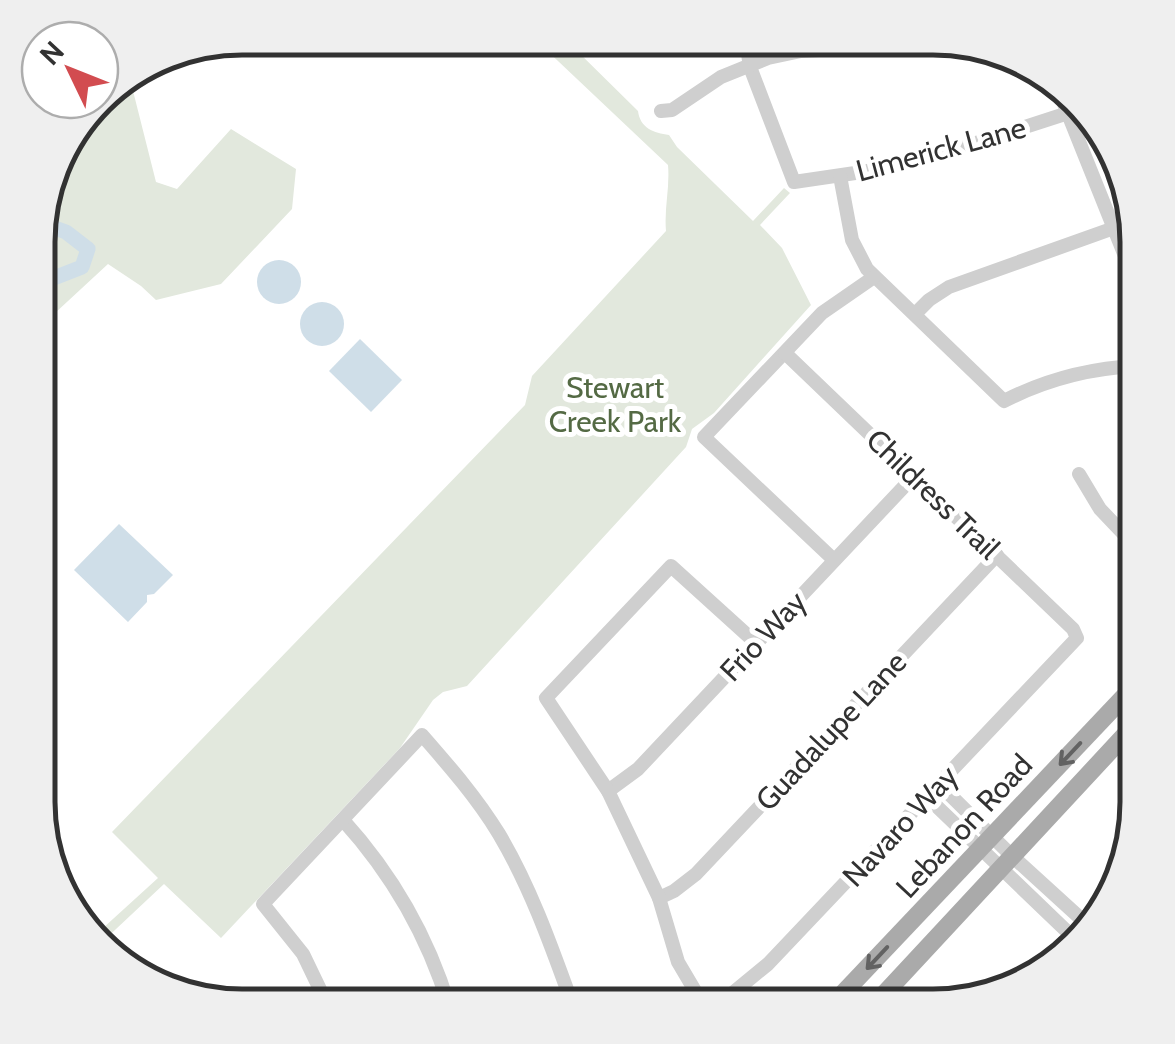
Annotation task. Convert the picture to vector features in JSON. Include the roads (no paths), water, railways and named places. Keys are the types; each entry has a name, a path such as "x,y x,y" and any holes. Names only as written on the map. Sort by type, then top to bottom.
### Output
{"main road":[{"name":"Lebanon Road","path":"847,989 1120,702"},
{"name":"Lebanon Road","path":"889,989 1120,741"}],"street":[{"path":"748,55 750,67"},
{"path":"661,111 672,110 731,72 782,55"},
{"name":"Limerick Lane","path":"750,67 794,182 948,153 1068,113"},
{"path":"1068,113 1120,243"},
{"path":"840,176 852,240 874,277 1004,401 1045,384 1101,368 1120,367"},
{"path":"915,314 949,287 1119,225"},
{"path":"834,560 704,437 811,324 874,277"},
{"name":"Childress Trail","path":"785,352 1073,629 1077,638"},
{"path":"1080,474 1100,509 1120,526"},
{"name":"Frio Way","path":"608,791 638,768 914,476"},
{"name":"Guadalupe Lane","path":"659,898 696,874 997,555"},
{"path":"694,989 678,962 659,898 608,791 546,698 671,566 756,643"},
{"name":"Navaro Way","path":"737,989 768,964 1077,638"},
{"path":"320,989 303,954 262,904 422,735 463,782 506,847 520,872 567,989"},
{"path":"939,784 1041,908 1067,932"},
{"path":"927,798 986,842"},
{"path":"343,820 369,848 403,899 443,989"},
{"path":"1007,863 1054,894 1080,918"},
{"path":"1041,908 1054,894"}],"waterway":[{"path":"55,278 82,267 88,249 56,228"}],"park label":[{"name":"Stewart Creek Park","path":"615,404"}]}
